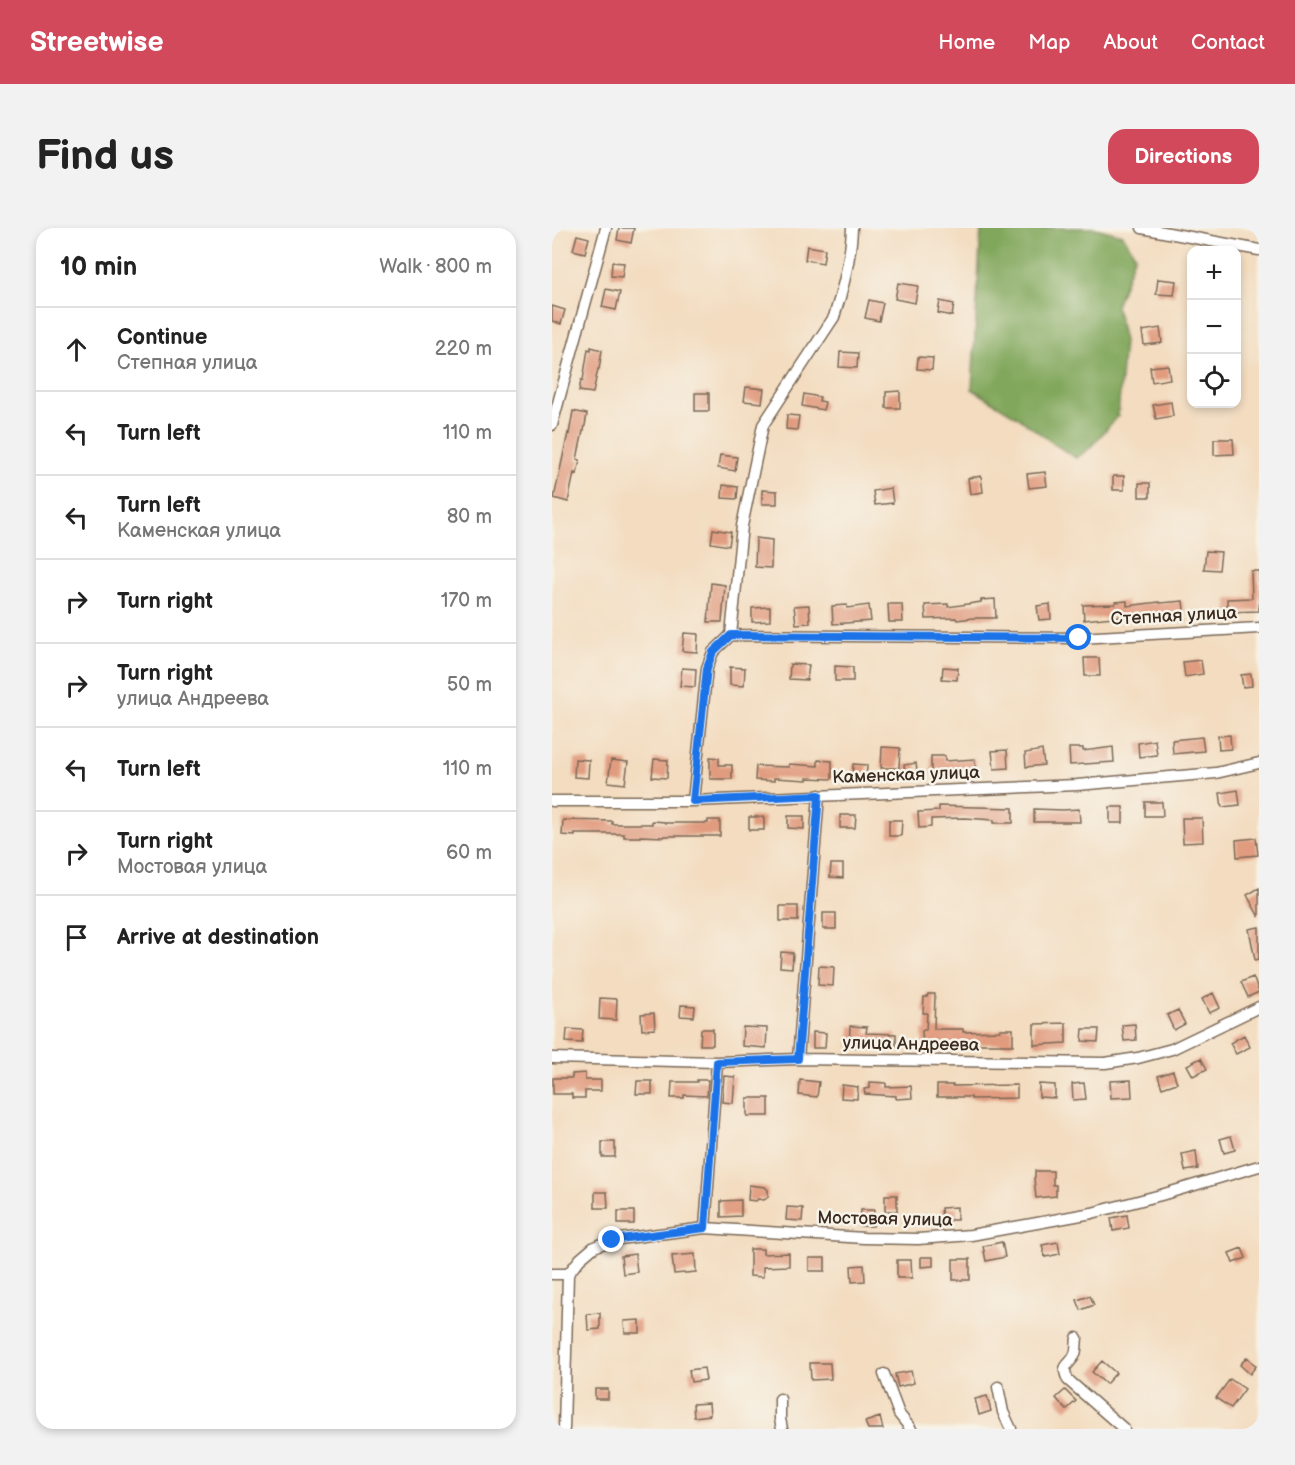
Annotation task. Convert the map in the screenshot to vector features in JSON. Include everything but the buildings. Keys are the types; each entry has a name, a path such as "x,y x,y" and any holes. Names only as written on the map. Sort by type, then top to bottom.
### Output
{"street":[{"path":"552,425 606,228"},
{"path":"693,801 707,668 713,652 731,635 742,526 763,425 834,317 851,246 852,228"},
{"path":"1142,228 1259,250"},
{"name":"Степная улица","path":"731,635 1079,638 1259,628"},
{"name":"Каменская улица","path":"552,801 693,801 1077,785 1216,773 1259,763"},
{"path":"798,1059 819,795"},
{"name":"улица Андреева","path":"552,1058 717,1062 798,1059 1105,1063 1138,1058 1172,1049 1259,1008"},
{"path":"705,1228 717,1062"},
{"name":"Мостовая улица","path":"568,1274 579,1258 594,1247 612,1240 705,1228 864,1238 918,1239 971,1235 1092,1213 1259,1166"},
{"path":"552,1274 568,1274 564,1429"},
{"path":"1077,1338 1076,1352 1066,1365 1064,1372 1068,1380 1124,1429"},
{"path":"884,1374 899,1414 911,1429"},
{"path":"998,1387 1003,1412 1011,1429"},
{"path":"780,1399 782,1429"}],"green space":[{"path":"981,228 1095,228 1123,235 1135,255 1116,306 1124,341 1118,416 1089,449 1076,458 1016,416 972,389"}],"route":[{"path":"612,1240 705,1228 717,1062 798,1059 819,795 693,801 707,668 713,652 731,635 1079,638"}]}
